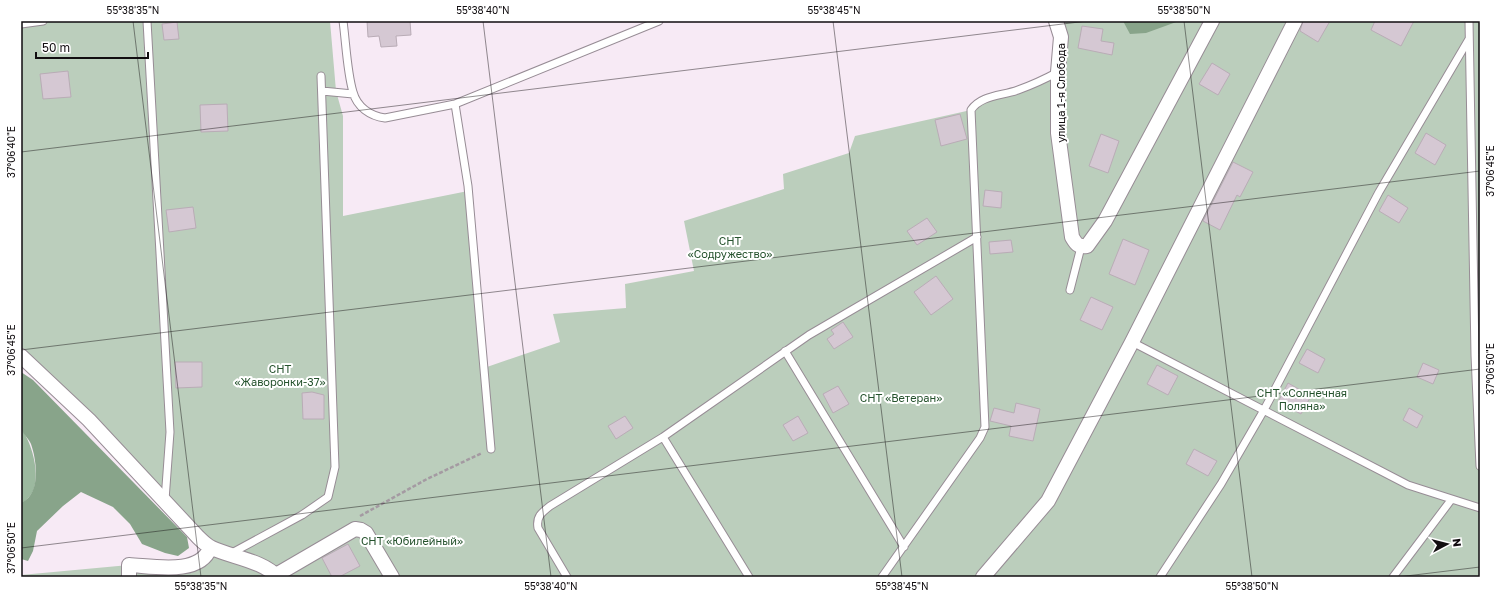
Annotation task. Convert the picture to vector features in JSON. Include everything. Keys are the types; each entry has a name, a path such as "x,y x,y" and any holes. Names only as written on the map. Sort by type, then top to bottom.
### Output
{"street":[{"name":"улица 1-я Слобода","path":"1056,21 1061,37 1058,72 1058,133 1077,242"},
{"path":"1077,242 1087,246 1105,221 1212,21"},
{"path":"984,577 1048,501 1132,342 1295,21"},
{"path":"21,356 89,420 210,548 228,555 246,559 277,576 355,530 361,530 366,533 392,577"},
{"path":"129,577 129,565 177,568 196,564 209,552 210,548"}],"lane":[{"path":"21,24 43,21"},
{"path":"148,21 170,432 165,500"},
{"path":"342,21 353,94 366,112 376,117 385,118 455,104 659,21"},
{"path":"1469,21 1475,355 1480,466"},
{"path":"1160,577 1221,484 1264,410 1378,192 1469,39"},
{"path":"882,577 980,438 985,427 971,110 975,104 985,99 1016,91 1058,72"},
{"path":"228,555 302,515 328,497 335,467 321,76"},
{"path":"322,91 353,94"},
{"path":"455,104 468,186 491,449"},
{"path":"567,577 538,528 537,522 540,514 550,506 663,437 809,335 977,237"},
{"path":"1070,290 1077,242"},
{"path":"1132,342 1408,485 1451,500 1480,508"},
{"path":"785,351 904,547"},
{"path":"663,437 749,577"},
{"path":"1393,577 1451,500"}],"path":[{"path":"355,530 358,520 362,514 427,479 491,449"}],"green space":[{"path":"43,21 330,21 336,91 343,116 343,216 468,191 484,368 560,342 553,314 626,308 625,284 694,271 684,221 784,189 783,174 849,153 855,136 971,110 975,104 1058,72 1056,21 1480,21 1480,577 21,577 21,575 129,565 177,567 209,552 21,356 21,24"}],"shaded area":[{"path":"1123,21 1179,21 1146,33 1130,34"},
{"path":"21,372 33,380 187,537 189,548 178,556 165,553 142,544 130,524 113,507 81,492 63,506 37,531 33,551 28,561 21,559 21,503 32,493 35,485 36,468 30,442 22,430 20,423"},
{"path":"21,429 29,444 35,463 36,473 33,491 22,503"}],"building":[{"path":"367,21 410,21 411,35 396,36 397,46 381,47 379,36 368,37"},
{"path":"1303,21 1330,21 1318,42 1300,31"},
{"path":"1375,21 1414,21 1401,46 1371,30"},
{"path":"177,22 179,39 164,40 162,24"},
{"path":"1082,26 1103,29 1101,41 1114,43 1112,55 1078,48"},
{"path":"1212,63 1230,74 1218,95 1199,84"},
{"path":"68,71 71,97 43,99 40,74"},
{"path":"227,104 228,131 201,132 200,105"},
{"path":"960,114 967,139 941,146 935,120"},
{"path":"1426,133 1446,145 1435,165 1415,153"},
{"path":"1101,134 1119,141 1108,173 1089,166"},
{"path":"1233,162 1253,172 1240,197 1237,195 1220,230 1203,221"},
{"path":"985,190 1002,192 1001,208 983,206"},
{"path":"1388,195 1408,208 1399,223 1379,211"},
{"path":"193,207 196,228 169,232 166,210"},
{"path":"927,218 937,232 917,245 907,231"},
{"path":"1123,239 1149,250 1135,285 1109,274"},
{"path":"1011,240 1013,252 990,254 989,242"},
{"path":"936,276 953,299 931,315 914,292"},
{"path":"1091,297 1113,307 1102,330 1080,320"},
{"path":"843,322 853,337 834,349 827,339 834,334 831,330"},
{"path":"1307,349 1325,359 1318,373 1299,363"},
{"path":"175,362 202,362 202,387 176,388"},
{"path":"1423,363 1439,370 1433,384 1417,377"},
{"path":"1157,365 1178,376 1168,395 1147,384"},
{"path":"1288,383 1311,396 1301,414 1278,402"},
{"path":"838,386 849,404 833,413 823,394"},
{"path":"312,392 324,395 324,419 303,419 302,393"},
{"path":"1016,403 1040,409 1033,441 1009,436 1011,426 990,421 994,408 1014,413"},
{"path":"1409,408 1423,416 1417,428 1403,420"},
{"path":"625,416 633,428 616,439 608,426"},
{"path":"798,416 808,433 793,441 783,425"},
{"path":"1194,449 1217,461 1208,476 1186,464"},
{"path":"348,544 360,566 339,577 332,577 322,558"}],"park label":[{"name":"СНТ «Содружество»","path":"730,247"},
{"name":"СНТ «Жаворонки-37»","path":"280,375"},
{"name":"СНТ «Ветеран»","path":"901,398"},
{"name":"СНТ «Солнечная Поляна»","path":"1302,399"},
{"name":"СНТ «Юбилейный»","path":"412,541"}]}
